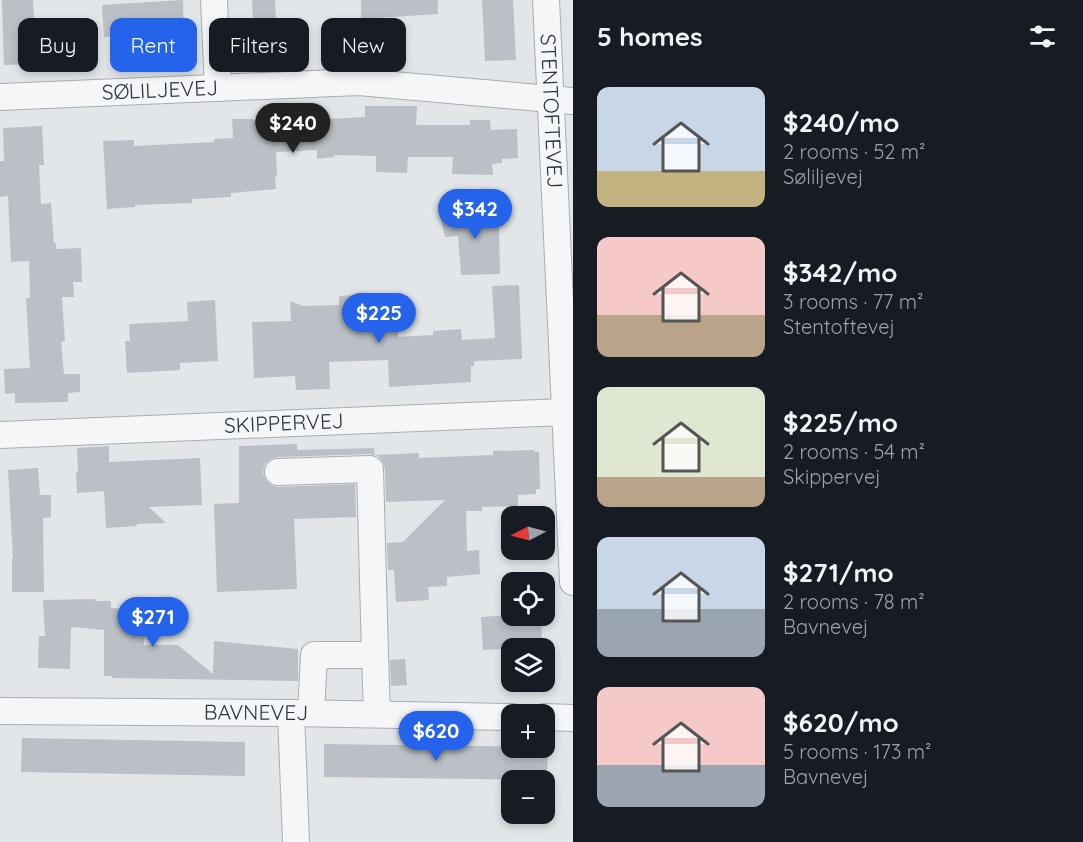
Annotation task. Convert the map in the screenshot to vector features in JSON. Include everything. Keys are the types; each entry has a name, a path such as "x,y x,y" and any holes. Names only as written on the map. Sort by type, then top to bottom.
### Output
{"street":[{"path":"213,0 218,88"},
{"name":"STENTOFTEVEJ","path":"546,0 562,100 566,412 573,582"},
{"name":"SØLILJEVEJ","path":"0,97 359,82 562,100"},
{"name":"SKIPPERVEJ","path":"0,435 566,412"},
{"path":"278,472 370,469 377,714"},
{"path":"296,842 301,713 314,655 375,655"},
{"name":"BAVNEVEJ","path":"0,711 501,717"},
{"path":"555,717 573,718"}],"building":[{"path":"2,0 33,0 34,18 18,18 18,65 4,65"},
{"path":"183,0 183,18 110,18 110,37 104,37 102,5"},
{"path":"252,0 275,0 276,18 253,18"},
{"path":"361,0 438,0 438,14 361,18"},
{"path":"482,0 513,0 516,60 485,61"},
{"path":"365,106 417,106 416,125 470,125 470,120 490,120 491,130 517,129 518,158 502,159 502,163 492,164 493,175 452,174 453,157 408,157 407,173 376,172 376,156 334,155 334,157 317,159 317,150 276,152 276,189 231,193 231,197 192,199 192,203 135,205 135,207 107,209 103,141 134,140 134,146 214,142 214,139 233,138 232,119 261,120 261,123 365,117"},
{"path":"42,126 44,165 39,165 41,204 51,203 56,249 81,248 82,282 73,282 74,297 62,297 65,341 61,342 64,374 80,374 80,392 68,393 68,402 15,403 15,393 5,394 4,369 30,368 26,298 30,298 29,261 11,262 8,196 0,197 0,161 4,161 3,128"},
{"path":"493,209 494,225 499,225 500,274 461,275 458,236 445,237 439,212"},
{"path":"519,285 522,359 474,361 474,366 471,366 471,382 389,387 388,360 329,362 330,389 296,390 295,376 254,378 252,322 291,321 290,301 303,306 339,305 339,296 361,295 361,305 370,305 371,321 390,320 390,328 398,328 398,337 433,335 433,331 461,329 462,340 495,338 492,286"},
{"path":"215,300 218,361 180,363 180,370 127,373 125,341 130,341 129,324 188,321 187,302"},
{"path":"297,444 297,450 374,448 375,455 419,453 419,458 493,455 493,451 534,450 539,452 540,489 536,489 536,494 518,495 518,506 482,507 482,511 466,511 467,551 479,550 480,574 447,577 447,586 428,587 429,600 396,602 394,570 388,570 387,543 403,542 445,500 386,502 383,462 378,456 370,454 271,459 265,464 263,473 271,485 278,487 355,484 356,517 294,519 297,589 217,592 214,504 239,503 239,446"},
{"path":"109,446 109,462 200,458 202,505 149,507 166,523 106,528 104,491 77,493 76,472 78,472 77,448"},
{"path":"38,468 40,495 51,495 51,517 43,518 44,592 12,592 13,558 8,470"},
{"path":"95,599 95,601 111,601 111,608 146,610 144,645 178,645 213,674 214,641 298,649 298,681 112,678 112,676 104,676 104,630 71,627 70,669 38,668 39,636 45,636 43,600"},
{"path":"501,616 501,626 541,626 542,638 501,638 501,649 483,650 481,617"},
{"path":"405,659 407,685 391,686 390,660"},
{"path":"22,738 245,742 245,776 21,772"},
{"path":"324,744 501,746 501,758 548,758 547,770 501,770 501,779 324,777"}]}
